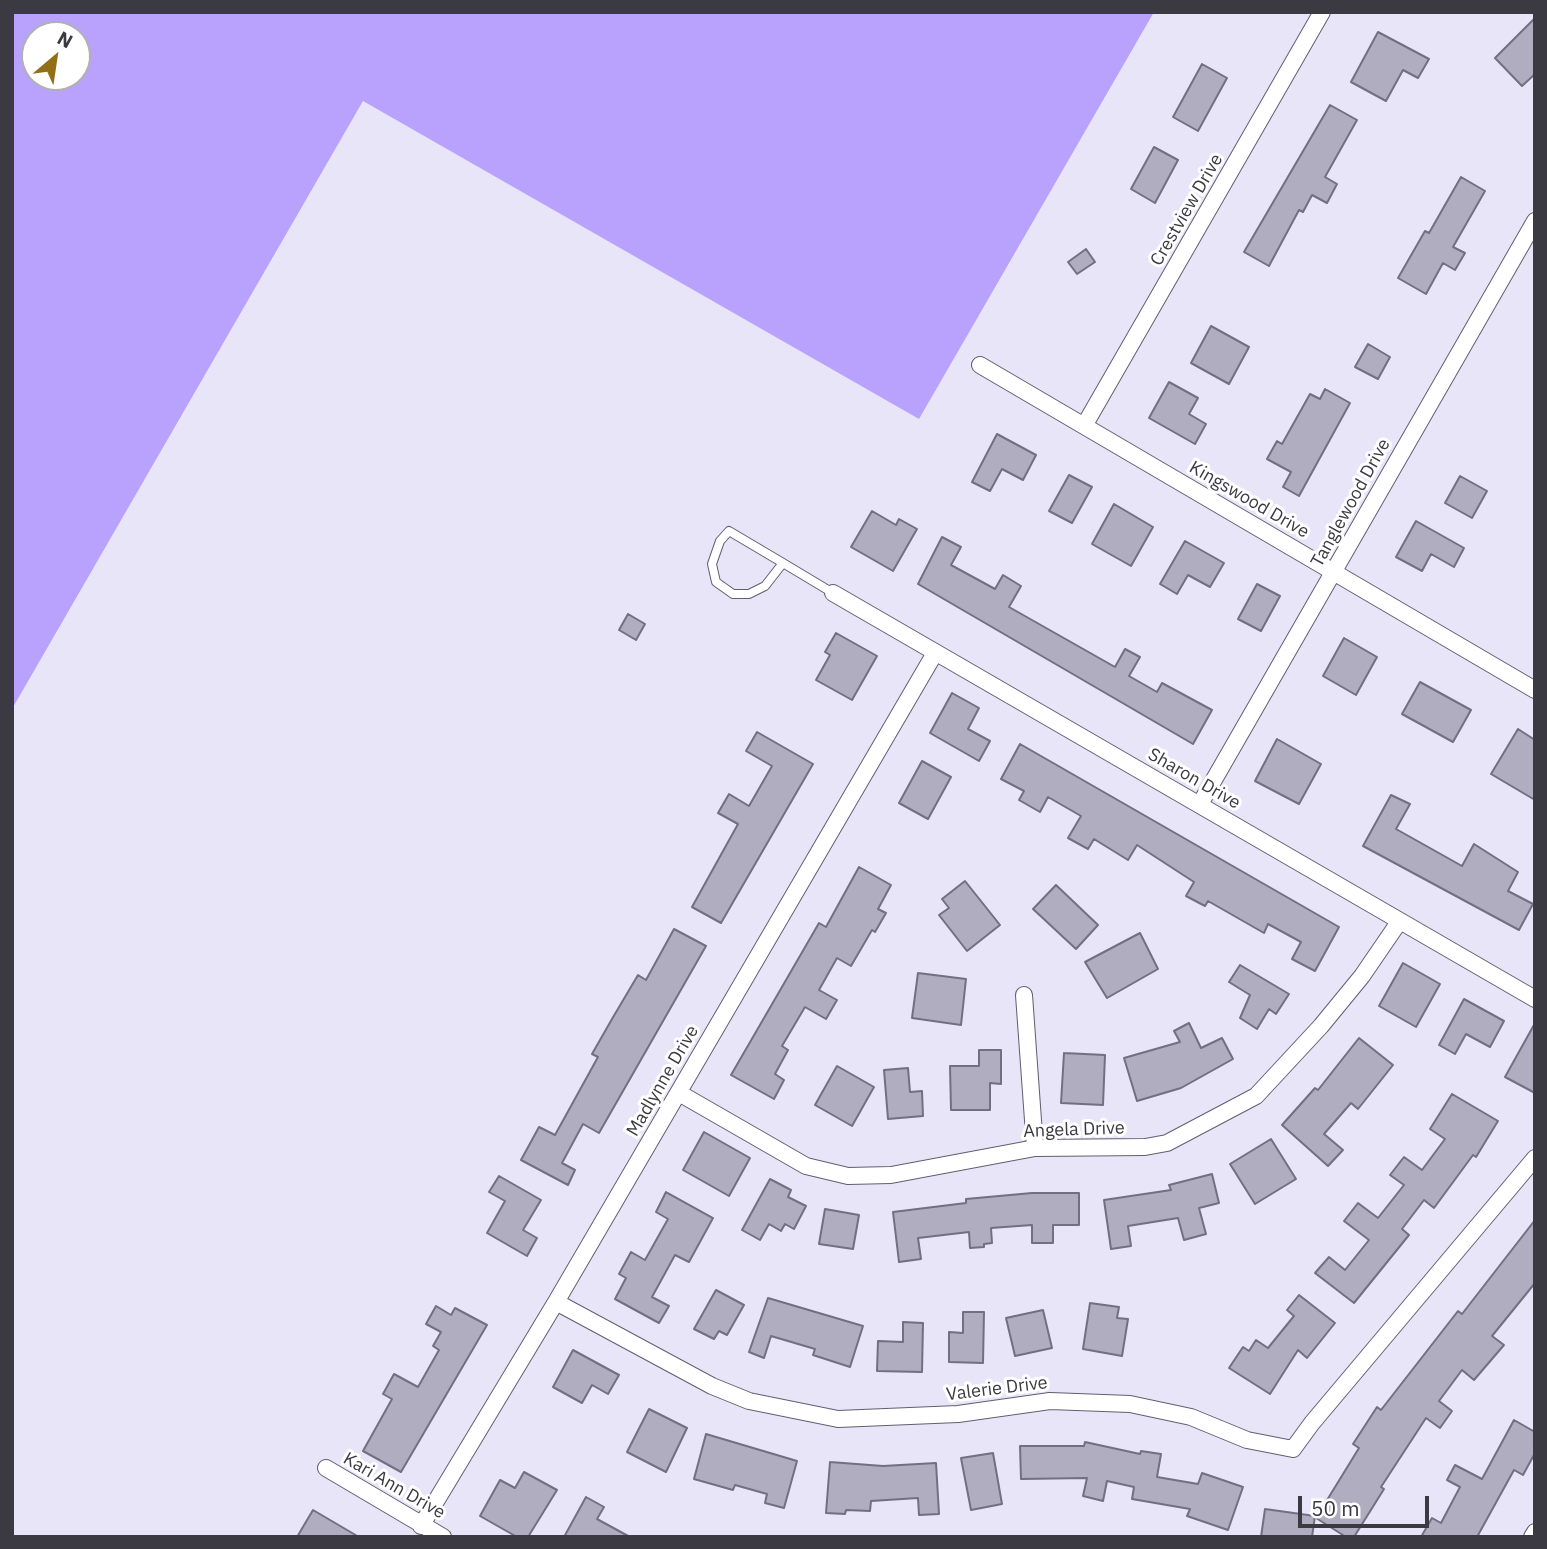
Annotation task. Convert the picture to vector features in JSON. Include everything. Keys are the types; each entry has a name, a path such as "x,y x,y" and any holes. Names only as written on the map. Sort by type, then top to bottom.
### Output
{"street":[{"name":"Crestview Drive","path":"1084,426 1322,12"},
{"name":"Tanglewood Drive","path":"1200,804 1535,220"},
{"name":"Kingswood Drive","path":"981,365 1206,499 1335,570 1535,690"},
{"name":"Sharon Drive","path":"833,593 1535,999"},
{"name":"Madlynne Drive","path":"421,1526 556,1302 935,653"},
{"name":"Angela Drive","path":"678,1093 806,1166 848,1176 891,1175 1035,1148 1145,1147 1167,1143 1256,1096 1321,1026 1362,976 1399,922"},
{"path":"1024,995 1035,1148"},
{"name":"Valerie Drive","path":"556,1302 712,1386 761,1404 838,1419 958,1414 1050,1401 1130,1404 1191,1417 1247,1440 1293,1449 1535,1158"},
{"name":"Kari Ann Drive","path":"326,1468 443,1537"}],"lane":[{"path":"783,564 765,586 749,594 733,594 716,582 712,564 720,541 729,531 833,593"}],"shaded area":[{"path":"12,12 1154,12 919,419 363,101 12,709"}],"building":[{"path":"1535,18 1535,74 1522,86 1495,58"},
{"path":"1378,32 1429,59 1418,78 1403,70 1386,101 1351,82"},
{"path":"1202,64 1227,78 1198,131 1173,117"},
{"path":"1330,105 1357,120 1325,177 1337,184 1327,203 1312,195 1303,212 1299,210 1269,266 1244,252"},
{"path":"1154,147 1178,160 1155,203 1131,189"},
{"path":"1461,177 1485,191 1453,247 1465,253 1455,270 1443,263 1426,294 1398,278 1425,231 1429,233"},
{"path":"1086,249 1095,262 1077,274 1068,262"},
{"path":"1211,326 1249,347 1229,384 1191,363"},
{"path":"1368,344 1390,357 1378,379 1355,367"},
{"path":"1169,382 1198,398 1189,414 1206,424 1195,444 1149,418"},
{"path":"1325,389 1350,403 1299,496 1283,487 1291,472 1267,459 1277,441 1282,444 1310,394 1320,399"},
{"path":"997,434 1036,455 1023,480 1002,469 990,491 972,482"},
{"path":"1069,475 1092,487 1072,523 1049,511"},
{"path":"1460,476 1487,491 1472,518 1445,503"},
{"path":"1114,504 1153,527 1131,566 1092,544"},
{"path":"872,511 896,525 899,519 917,529 893,571 851,547"},
{"path":"1416,521 1464,548 1454,567 1431,554 1422,571 1396,557"},
{"path":"942,537 961,547 951,565 995,589 1003,575 1021,586 1009,607 1115,667 1125,649 1140,657 1129,676 1157,692 1162,683 1212,710 1193,744 918,584"},
{"path":"1185,541 1224,563 1210,587 1188,575 1177,594 1160,584"},
{"path":"1257,584 1280,596 1261,631 1238,619"},
{"path":"628,614 645,624 636,640 619,630"},
{"path":"836,633 877,656 852,700 816,680 830,655 825,652"},
{"path":"1344,638 1377,657 1356,695 1323,676"},
{"path":"1420,682 1471,710 1453,742 1402,714"},
{"path":"952,693 979,708 968,729 990,741 979,761 930,733"},
{"path":"1518,729 1535,740 1535,800 1491,774"},
{"path":"757,732 813,764 721,923 692,907 738,824 718,813 729,794 749,806 772,766 746,751"},
{"path":"1277,739 1321,764 1299,804 1255,781"},
{"path":"1020,744 1339,927 1315,971 1292,959 1301,942 1268,924 1264,933 1208,901 1205,906 1186,896 1194,882 1137,845 1128,860 1094,839 1088,849 1068,838 1081,816 1048,797 1040,812 1019,800 1024,791 1001,779"},
{"path":"922,761 951,777 928,819 899,803"},
{"path":"1391,795 1410,804 1396,829 1462,866 1474,844 1518,872 1508,891 1533,904 1519,930 1363,846"},
{"path":"859,867 891,885 878,909 886,913 875,932 872,930 851,966 837,958 819,990 837,1000 826,1019 805,1007 782,1046 788,1050 775,1074 784,1080 774,1099 731,1075 819,923 826,927"},
{"path":"965,881 1000,925 967,951 939,915 949,908 942,899"},
{"path":"1056,885 1098,925 1076,949 1033,909"},
{"path":"674,929 706,946 599,1133 583,1124 562,1163 575,1170 568,1185 521,1160 539,1127 555,1135 598,1057 592,1054 612,1019 638,975 646,980"},
{"path":"1140,933 1158,969 1107,998 1085,962"},
{"path":"1403,963 1440,984 1416,1027 1379,1006"},
{"path":"1240,965 1289,994 1276,1014 1269,1009 1257,1029 1240,1018 1250,995 1229,982"},
{"path":"918,973 966,979 961,1025 912,1018"},
{"path":"1464,999 1504,1021 1490,1047 1466,1034 1455,1054 1439,1045"},
{"path":"1189,1023 1201,1048 1222,1038 1233,1059 1181,1088 1137,1101 1124,1058 1180,1042 1174,1031"},
{"path":"1535,1023 1535,1093 1505,1077"},
{"path":"1359,1038 1393,1065 1358,1109 1351,1103 1324,1134 1343,1150 1328,1166 1282,1125 1315,1088 1318,1090"},
{"path":"979,1050 1001,1050 1001,1084 990,1083 990,1110 951,1110 950,1066 979,1066"},
{"path":"1064,1053 1105,1055 1103,1105 1061,1103"},
{"path":"837,1066 874,1087 852,1126 815,1105"},
{"path":"908,1068 910,1092 922,1091 923,1116 888,1119 884,1070"},
{"path":"1452,1094 1498,1121 1476,1157 1473,1155 1434,1208 1424,1200 1402,1229 1409,1235 1354,1303 1315,1273 1329,1257 1345,1270 1369,1240 1344,1221 1358,1203 1378,1218 1404,1185 1390,1175 1404,1157 1422,1170 1445,1139 1430,1129"},
{"path":"704,1132 750,1158 729,1196 683,1170"},
{"path":"1271,1139 1296,1179 1255,1204 1230,1164"},
{"path":"1212,1174 1219,1203 1199,1208 1206,1234 1184,1240 1178,1218 1128,1226 1131,1246 1111,1249 1104,1200 1171,1190 1169,1185"},
{"path":"499,1176 541,1200 523,1230 537,1238 527,1256 487,1233 505,1201 489,1192"},
{"path":"770,1179 791,1190 788,1197 806,1206 794,1229 785,1224 781,1231 769,1224 760,1240 742,1230"},
{"path":"666,1192 713,1218 689,1262 675,1255 652,1297 669,1306 659,1323 615,1299 626,1278 619,1274 631,1252 645,1260 668,1219 656,1212"},
{"path":"1032,1193 1079,1193 1079,1225 1053,1225 1053,1243 1032,1243 1032,1225 991,1228 992,1243 984,1244 984,1247 970,1248 969,1232 918,1238 921,1259 899,1262 893,1212 966,1203 966,1199"},
{"path":"825,1209 859,1215 853,1249 819,1244"},
{"path":"1535,1220 1535,1283 1492,1336 1504,1345 1474,1380 1462,1370 1439,1401 1452,1411 1440,1428 1426,1418 1381,1487 1384,1489 1354,1537 1346,1537 1316,1518 1359,1448 1353,1444 1377,1407 1381,1410 1458,1311 1462,1314"},
{"path":"716,1290 744,1305 727,1335 719,1331 714,1339 694,1329"},
{"path":"1299,1295 1335,1323 1307,1358 1298,1350 1270,1394 1229,1368 1243,1347 1249,1351 1256,1340 1268,1348 1294,1316 1287,1310"},
{"path":"768,1298 863,1326 850,1367 813,1355 815,1349 771,1336 764,1358 749,1352"},
{"path":"1090,1303 1119,1307 1117,1318 1128,1319 1122,1356 1083,1349"},
{"path":"436,1306 451,1315 455,1308 487,1325 401,1472 363,1451 392,1399 383,1394 394,1374 418,1387 439,1350 433,1346 441,1332 426,1324"},
{"path":"1043,1310 1052,1348 1015,1356 1006,1318"},
{"path":"963,1312 984,1312 983,1363 949,1362 949,1332 963,1333"},
{"path":"903,1322 923,1323 922,1372 877,1371 878,1341 903,1342"},
{"path":"573,1350 619,1375 608,1394 592,1385 582,1403 553,1387"},
{"path":"649,1409 687,1428 666,1472 627,1452"},
{"path":"1514,1420 1535,1432 1535,1453 1523,1475 1514,1470 1477,1537 1421,1537 1432,1518 1441,1523 1460,1487 1447,1480 1455,1465 1482,1479"},
{"path":"706,1434 797,1461 784,1508 765,1503 767,1494 735,1485 733,1490 694,1479"},
{"path":"1085,1442 1140,1454 1141,1451 1161,1454 1157,1477 1198,1484 1202,1473 1243,1487 1228,1530 1187,1516 1190,1509 1132,1499 1134,1487 1107,1481 1103,1501 1083,1496 1087,1478 1021,1479 1020,1446 1084,1446"},
{"path":"993,1453 1002,1504 971,1510 961,1458"},
{"path":"830,1462 883,1466 936,1463 939,1514 919,1515 918,1498 871,1501 870,1511 826,1513"},
{"path":"524,1472 557,1490 528,1537 517,1537 480,1516 500,1480 515,1488"},
{"path":"586,1497 604,1507 597,1519 630,1537 564,1537"},
{"path":"1265,1509 1315,1516 1312,1537 1261,1537"},
{"path":"313,1510 359,1537 297,1537"}]}
